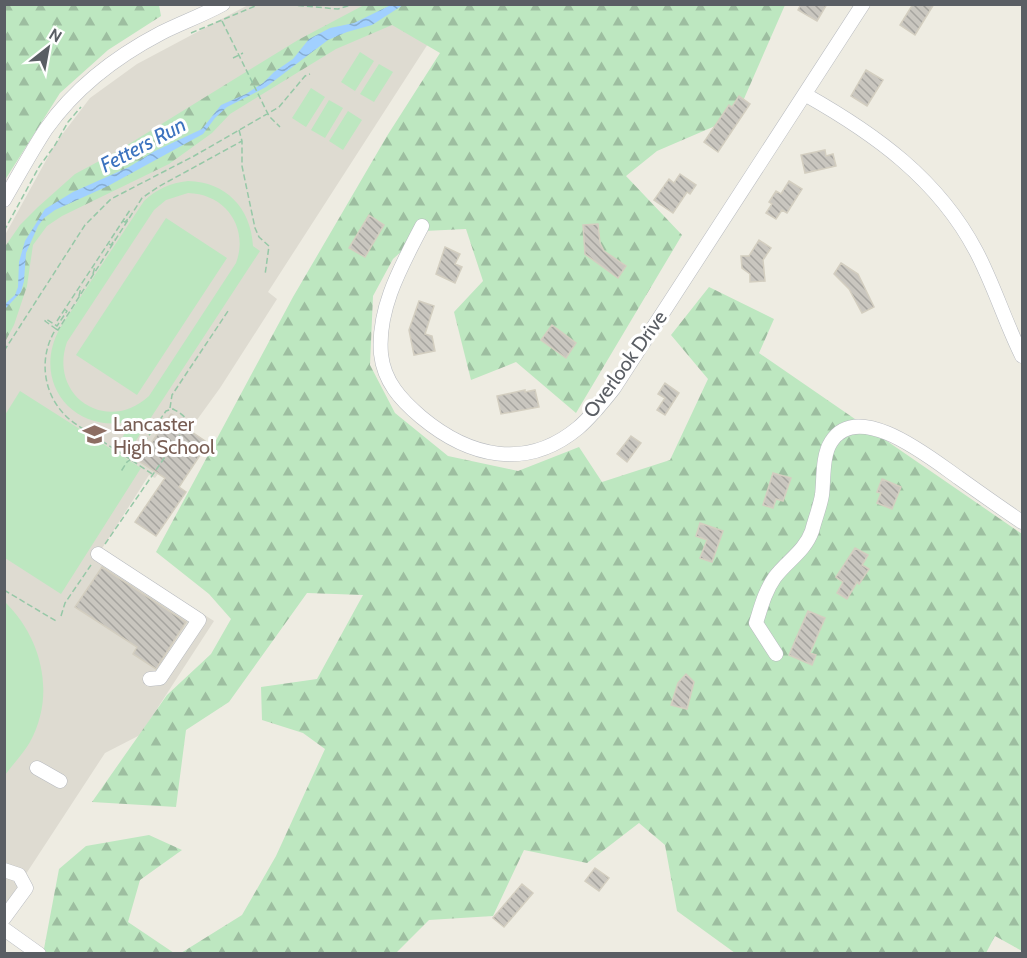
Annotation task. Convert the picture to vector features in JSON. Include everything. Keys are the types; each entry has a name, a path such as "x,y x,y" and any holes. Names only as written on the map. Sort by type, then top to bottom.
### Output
{"street":[{"path":"4,200 47,129 86,85 115,61 137,47 223,4"},
{"name":"Overlook Drive","path":"422,225 388,297 384,311 381,354 388,380 405,403 439,431 464,446 491,454 514,454 534,451 562,440 596,411 614,388 863,4"},
{"path":"806,95 852,122 881,143 920,176 940,197 966,233 977,253 1023,356"},
{"path":"776,654 756,623 767,589 776,575 796,556 808,538 821,499 828,447 843,431 854,428 872,428 893,435 1023,522"},
{"path":"98,554 199,620 160,678 150,679"},
{"path":"37,768 60,781"},
{"path":"4,870 21,871 26,888 4,918"},
{"path":"4,929 39,954"}],"path":[{"path":"189,34 260,4"},
{"path":"280,4 338,9 354,4"},
{"path":"222,21 267,113 280,127"},
{"path":"233,58 243,53"},
{"path":"4,351 85,225 111,199 194,156 279,107 305,76 310,74"},
{"path":"4,231 39,167 68,122 84,104"},
{"path":"238,129 243,141 242,166 255,228 259,237 269,246 265,274"},
{"path":"153,474 72,421 58,407 52,396 45,371 47,345 139,203 149,192 243,141"},
{"path":"57,321 130,210"},
{"path":"123,221 131,217"},
{"path":"108,243 111,245 116,240"},
{"path":"93,274 96,267 94,265"},
{"path":"79,286 82,288 79,296"},
{"path":"56,329 45,321 46,319 57,326 67,311 64,309"},
{"path":"120,473 170,409 172,395 228,311"},
{"path":"150,477 187,425 183,415 170,409"},
{"path":"4,590 56,621"}],"shaded area":[{"name":"Lancaster High School","path":"248,5 453,5 268,292 277,299 220,388 155,478 149,475 101,550 214,621 140,735 105,753 5,906 5,235 55,144 90,98 137,64"}],"green space":[{"path":"5,4 159,5 161,16 108,50 60,93 5,180"},
{"path":"364,5 785,5 736,117 657,151 626,176 682,235 576,413 516,362 471,380 454,312 483,281 466,229 424,231 393,259 373,296 370,365 395,413 448,456 518,471 579,447 602,482 670,460 708,379 671,335 709,287 774,319 759,353 1022,534 1022,951 995,936 986,953 735,953 677,911 665,845 639,823 587,863 524,850 493,916 429,920 396,953 181,953 242,915 276,856 325,749 303,733 262,720 261,687 317,679 363,595 307,593 229,702 186,730 176,807 92,802 167,695 211,654 231,619 209,594 156,552 293,297 387,136 440,53 392,25 336,49 230,114 212,133 169,164 62,216 47,226 33,245 27,286 14,325 5,342 4,248 20,225 75,174 116,152 298,40"},
{"path":"360,52 374,61 355,91 341,82"},
{"path":"379,64 393,72 374,102 360,94"},
{"path":"311,88 325,97 306,127 292,118"},
{"path":"329,100 343,108 325,138 311,130"},
{"path":"348,111 362,120 343,150 329,141"},
{"path":"181,182 202,183 225,192 242,209 251,232 253,246 260,251 133,445 122,438 132,421 111,424 92,420 76,412 63,400 54,385 50,367 52,348 60,328 144,201 164,187","holes":["188,193 202,195 223,206 237,226 239,250 236,263 149,396 133,407 116,412 100,410 85,404 74,393 66,379 63,361 67,342 154,210 166,200"]},
{"path":"166,218 227,258 137,395 76,355"},
{"path":"20,391 141,468 61,594 5,558 5,415"},
{"path":"5,602 28,632 41,668 43,687 38,724 30,742 5,775"},
{"path":"149,835 182,850 140,880 128,922 174,953 43,954 59,869 86,846"}],"water":[{"path":"391,5 403,5 372,25 328,40 266,87 227,107 203,134 108,186 55,210 44,218 26,253 21,292 5,309 5,304 15,295 18,287 19,262 25,241 45,209 73,192 129,167 155,151 202,129 221,105 246,94 263,83 293,59 309,39 330,28 354,23"}],"building":[{"path":"801,4 827,4 817,21 798,10"},
{"path":"913,4 934,4 915,35 900,25"},
{"path":"866,70 883,80 867,106 851,96"},
{"path":"739,96 750,104 718,152 704,142 729,105 732,107"},
{"path":"825,150 826,156 833,154 836,166 805,173 801,155"},
{"path":"680,174 696,185 690,194 687,192 673,213 654,200 669,179 674,183"},
{"path":"789,181 802,189 787,213 782,210 776,219 766,213 772,204 769,202 776,191 781,194"},
{"path":"369,215 384,225 365,257 349,248"},
{"path":"598,224 600,243 604,251 626,266 618,278 585,254 583,225"},
{"path":"759,240 771,248 763,260 765,281 750,282 750,274 742,268 741,256 749,256"},
{"path":"445,247 460,254 455,264 462,267 455,283 436,274"},
{"path":"841,263 858,274 874,307 862,313 849,289 834,274"},
{"path":"419,301 434,306 425,334 432,336 435,351 414,355 409,330"},
{"path":"552,325 576,343 566,358 541,340"},
{"path":"665,383 679,393 665,415 657,410 665,398 658,394"},
{"path":"525,390 525,392 535,390 539,407 501,414 497,396"},
{"path":"171,414 185,423 183,426 208,443 179,487 186,492 156,536 135,522 165,478 139,461"},
{"path":"631,436 641,443 627,462 617,454"},
{"path":"773,473 791,478 783,501 776,499 773,508 763,505"},
{"path":"882,479 901,487 892,509 877,503 881,493 877,492"},
{"path":"700,523 723,531 712,562 700,558 707,540 696,536"},
{"path":"855,548 868,555 862,565 869,569 859,584 857,582 847,599 837,593 843,582 836,577"},
{"path":"102,567 186,622 156,669 133,654 137,647 75,607"},
{"path":"808,611 825,618 810,653 816,655 812,665 789,655"},
{"path":"686,674 694,682 687,709 671,705 678,683"},
{"path":"595,868 609,878 599,891 585,881"},
{"path":"522,884 533,893 504,927 493,918"}],"place":[{"name":"Lancaster High School","path":"95,435"}],"water label":[{"name":"Fetters Run","path":"143,145"}]}
